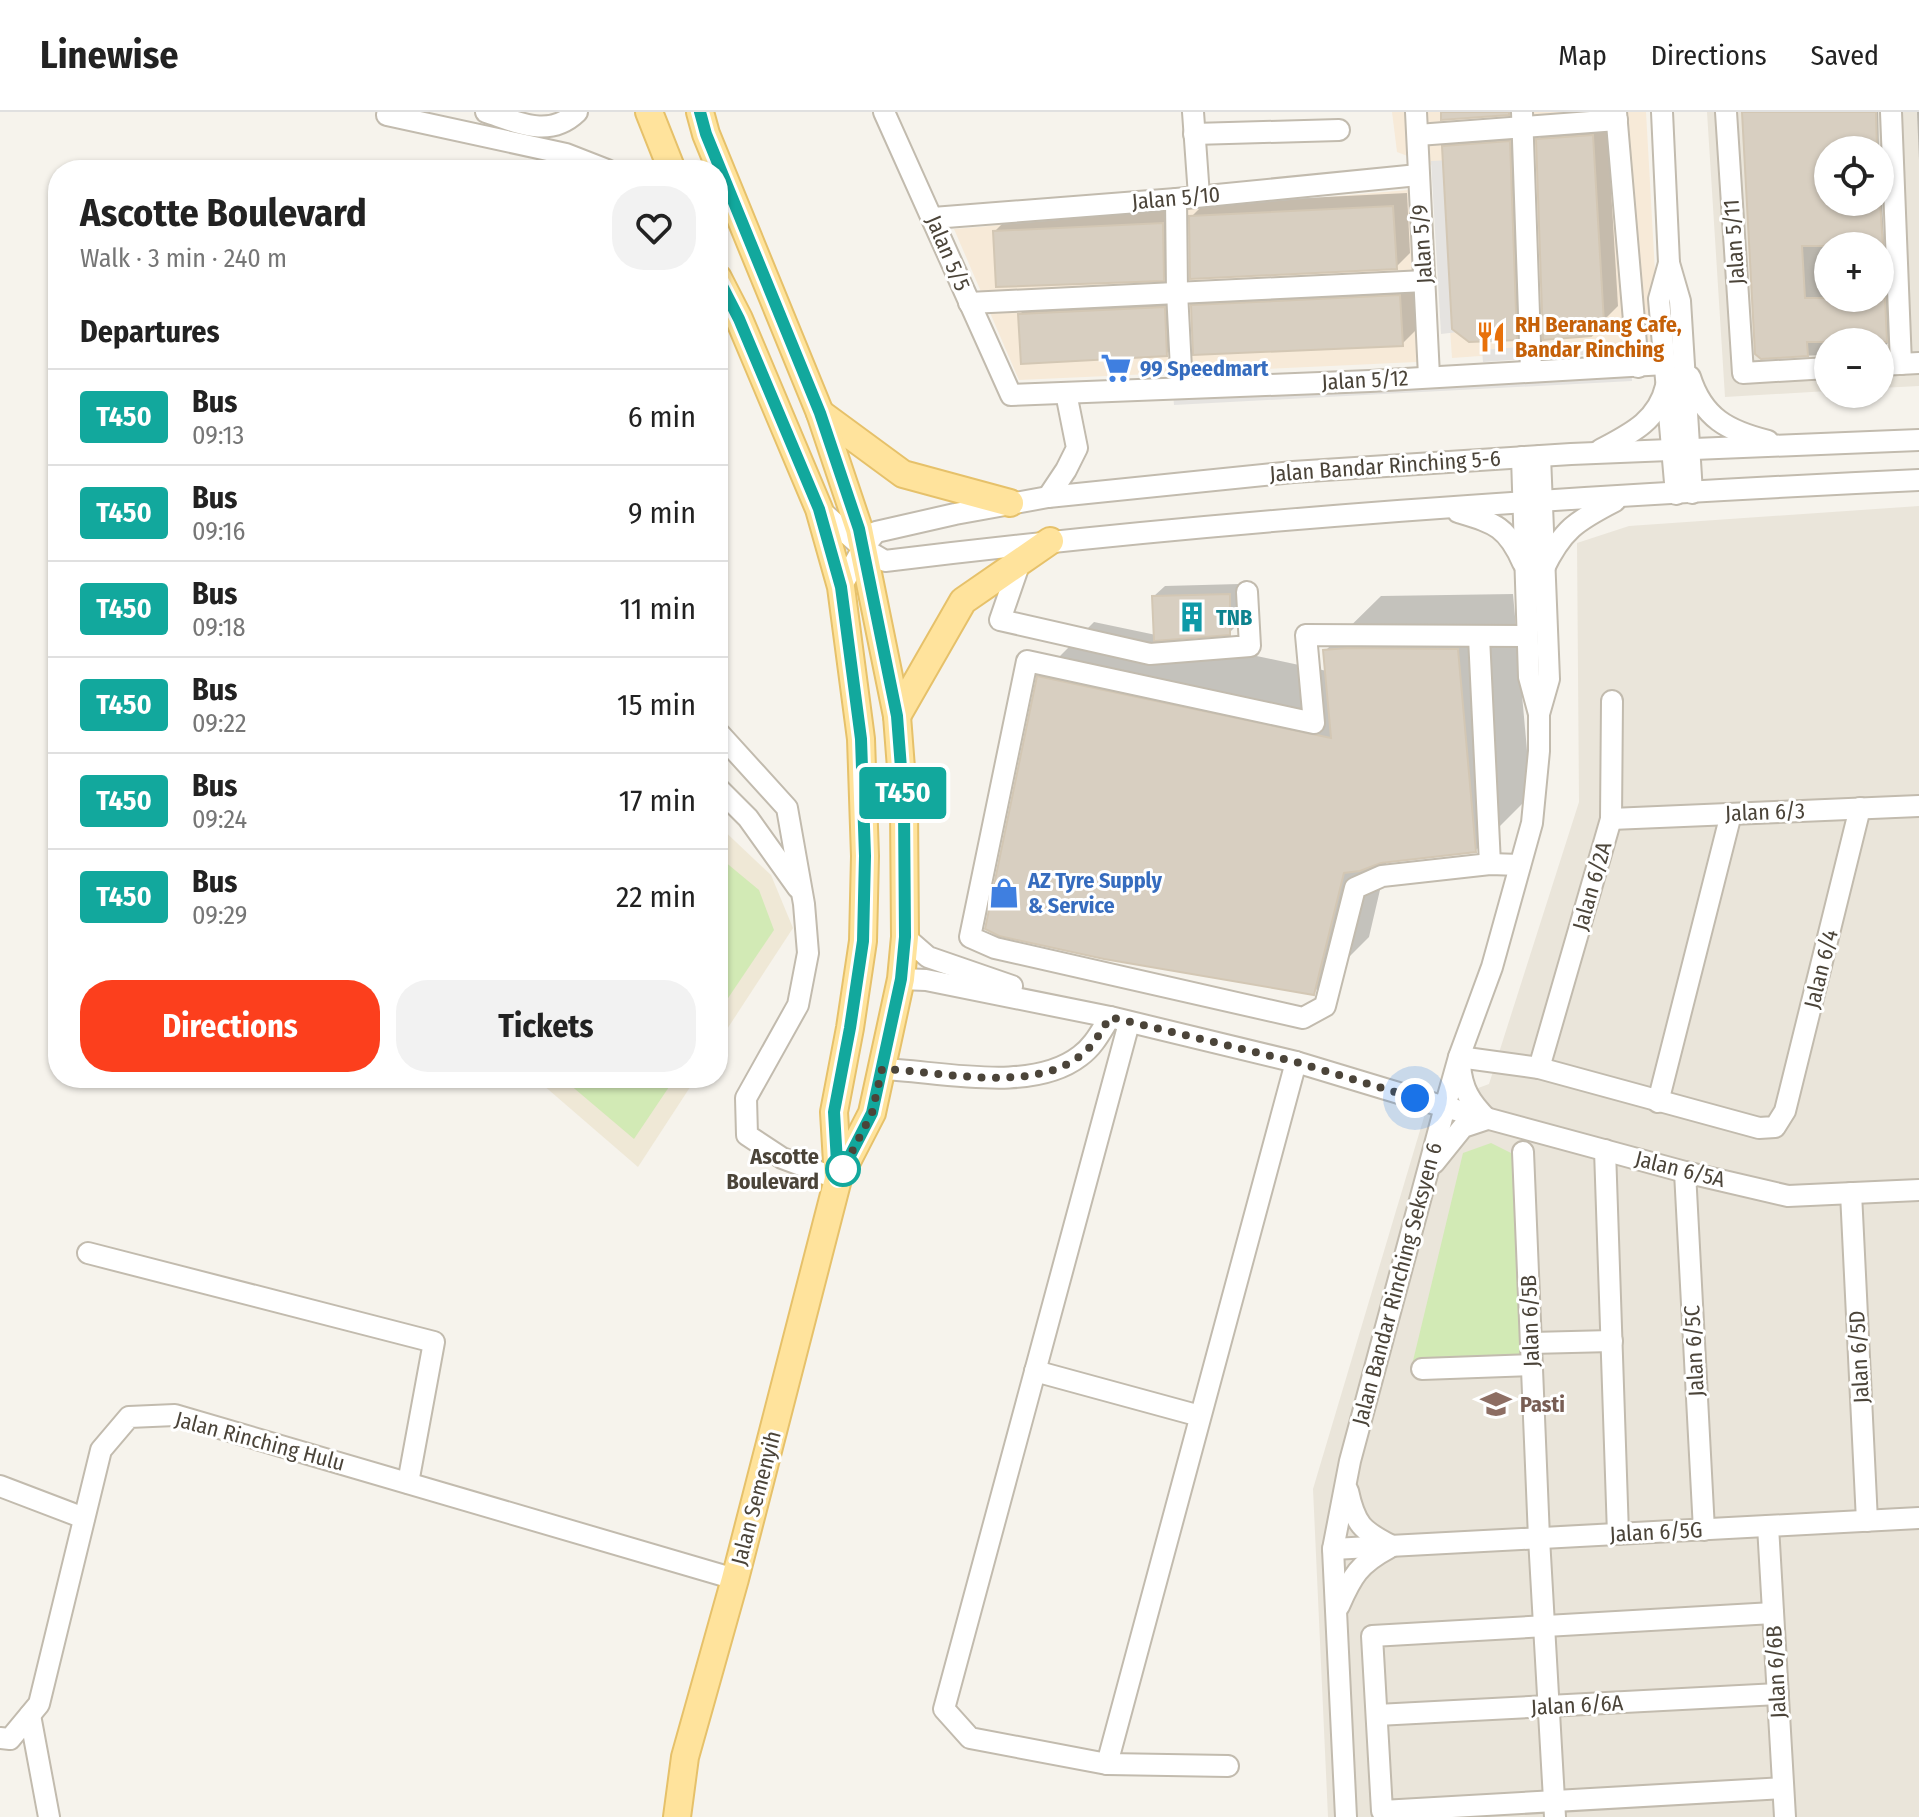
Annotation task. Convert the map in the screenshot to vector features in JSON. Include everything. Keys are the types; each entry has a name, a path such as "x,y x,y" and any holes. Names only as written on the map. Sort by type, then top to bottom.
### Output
{"main road":[{"path":"649,112 668,160"},
{"name":"Jalan Semenyih","path":"700,112 717,160"},
{"name":"Jalan Semenyih","path":"677,1817 685,1757 735,1579 838,1179 872,1113 901,979 905,937 904,807 897,716 859,529 820,413 728,188"},
{"name":"Jalan Semenyih","path":"728,298 819,509 841,587 861,739 865,856 863,941 834,1112 838,1179"},
{"path":"820,413 903,474 1010,503"},
{"path":"897,716 963,601 1050,541"}],"street":[{"path":"486,112 536,128 551,126 577,112"},
{"name":"Jalan 5/5","path":"884,112 1011,395"},
{"path":"1193,112 1199,196"},
{"name":"Jalan 5/9","path":"1416,112 1429,376"},
{"path":"1662,112 1669,263 1659,299 1672,367 1684,493"},
{"name":"Jalan 5/11","path":"1726,112 1743,373 1814,369"},
{"path":"1891,112 1910,364"},
{"path":"387,113 581,160"},
{"path":"1418,135 1522,119 1616,116 1638,367"},
{"path":"1522,119 1531,371"},
{"path":"1194,134 1339,130"},
{"name":"Jalan 5/10","path":"933,218 1176,199 1418,175"},
{"path":"1176,199 1182,388"},
{"path":"969,303 1425,281"},
{"path":"1672,367 1714,419 1738,431 1784,446"},
{"path":"1593,453 1638,429 1652,417 1662,400 1672,367"},
{"name":"Jalan 5/12","path":"1011,395 1672,367"},
{"path":"1048,497 1077,448 1066,393"},
{"name":"Jalan Bandar Rinching 5-6","path":"841,587 876,532 1048,497 1293,472 1531,456 1919,440"},
{"name":"Jalan Bandar Rinching Seksyen 6","path":"1531,456 1534,570 1549,679 1539,714"},
{"name":"Jalan Bandar Rinching 5-6","path":"819,509 863,548 885,561 1050,541 1441,508 1919,480"},
{"path":"1441,508 1500,527 1534,570 1579,519 1624,497"},
{"path":"1020,562 1000,620 1150,654 1250,646 1247,592"},
{"name":"Jalan Bandar Rinching Seksyen 6","path":"1346,1817 1333,1549 1346,1483 1426,1175 1459,1057 1492,967 1532,823 1539,714 1529,677 1527,636 1534,570"},
{"path":"964,970 1027,661 1314,723 1306,635 1527,636"},
{"path":"1479,637 1490,864"},
{"name":"Jalan 6/2A","path":"1539,1068 1611,819 1612,701"},
{"path":"728,743 787,808 803,896 808,953 798,1005 746,1098 747,1135 782,1158 838,1179"},
{"path":"728,798 748,818 803,896"},
{"name":"Jalan 6/3","path":"1611,819 1919,806"},
{"name":"Jalan 6/4","path":"1658,1102 1759,1128 1775,1127 1785,1111 1860,808"},
{"path":"1426,1175 1463,1127 1487,1119 1471,1104 1461,1084 1459,1057 1539,1068 1658,1102 1731,814"},
{"path":"970,937 995,948 1303,1018 1325,1006 1355,888 1382,876 1490,864 1520,865"},
{"path":"905,937 928,957 1038,994 1064,1009"},
{"path":"988,979 995,948"},
{"path":"901,979 926,980 1064,1009"},
{"name":"Jalan 6/5A","path":"1064,1009 1296,1062 1487,1119 1788,1196 1919,1190"},
{"path":"882,1069 999,1077 1041,1073 1068,1064 1082,1055 1119,1020"},
{"path":"1119,1020 1035,1371 944,1709 970,1738 1107,1764 1228,1766"},
{"path":"1107,1764 1296,1062"},
{"path":"1605,1150 1618,1534"},
{"name":"Jalan 6/5B","path":"1523,1152 1554,1809"},
{"name":"Jalan 6/5C","path":"1685,1172 1704,1530"},
{"name":"Jalan 6/5D","path":"1851,1193 1867,1521"},
{"path":"88,1253 434,1342 408,1483"},
{"path":"1531,1343 1612,1341"},
{"path":"1422,1369 1532,1365"},
{"path":"1035,1371 1200,1416"},
{"name":"Jalan Rinching Hulu","path":"0,1738 10,1739 39,1704 101,1450 129,1417 175,1415 735,1579"},
{"path":"1346,1483 1353,1516 1368,1534 1392,1546"},
{"path":"0,1486 84,1518"},
{"name":"Jalan 6/5G","path":"1333,1549 1919,1518"},
{"name":"Jalan 6/6B","path":"1768,1526 1785,1817"},
{"path":"1336,1612 1351,1579 1367,1560 1392,1546"},
{"path":"1773,1613 1372,1636 1382,1811 1554,1809 1783,1788"},
{"name":"Jalan 6/6A","path":"1377,1715 1778,1694"},
{"path":"30,1715 49,1817"}],"shaded area":[{"path":"1392,112 1646,112 1659,343 1452,358 1439,168 1397,152"},
{"path":"1707,112 1919,112 1919,386 1894,387 1894,328 1814,328 1814,392 1725,397"},
{"path":"1450,160 1458,332 1441,334 1431,161"},
{"path":"1408,190 1417,362 1019,380 954,229"},
{"path":"1595,341 1596,354 1483,362 1482,350"},
{"path":"1631,357 1632,381 1174,405 1172,382"},
{"path":"1919,506 1919,1817 1328,1817 1313,1489 1427,1107 1489,1084 1579,802 1577,543 1629,526"},
{"path":"728,834 771,875 793,928 728,1028"},
{"path":"547,1088 689,1088 638,1167"}],"green space":[{"path":"728,864 759,890 774,930 728,998"},
{"path":"574,1088 668,1088 634,1139"},
{"path":"1491,1143 1513,1154 1524,1361 1412,1365 1463,1153"}],"building":[{"path":"1441,112 1509,112 1509,115 1441,120"},
{"path":"1742,112 1876,112 1877,136 1814,136 1814,216 1881,216 1882,232 1814,232 1814,246 1802,246 1805,298 1814,298 1814,312 1886,312 1886,328 1814,328 1814,342 1807,342 1808,356 1761,359 1755,354"},
{"path":"1593,135 1604,323 1591,336 1543,340 1536,139"},
{"path":"1510,141 1517,340 1469,342 1452,329 1442,146"},
{"path":"1393,206 1397,269 1190,279 1189,216"},
{"path":"1163,223 1164,281 996,287 993,231"},
{"path":"1400,295 1403,346 1193,355 1191,305"},
{"path":"1165,307 1167,356 1021,364 1018,314"},
{"name":"TNB","path":"1230,594 1230,635 1154,641 1152,596"},
{"path":"1458,649 1476,852 1381,863 1344,873 1314,995 1104,959 999,936 985,929 1037,676 1331,738 1323,650"}],"bus line":[{"name":"T450","path":"700,112 717,160"},
{"name":"T450","path":"728,188 820,413 859,529 897,716 904,807 905,937 901,979 872,1113 838,1179 834,1112 863,941 865,856 861,739 841,587 819,509 728,298"}],"place":[{"name":"RH Beranang Cafe, Bandar Rinching","path":"1491,337"},
{"name":"99 Speedmart","path":"1116,368"},
{"name":"TNB","path":"1192,617"},
{"name":"AZ Tyre Supply & Service","path":"1004,893"},
{"name":"Ascotte Boulevard","path":"843,1169"},
{"name":"Pasti","path":"1496,1404"}],"route":[{"path":"843,1169 838,1179 872,1113 882,1069 1013,1077 1041,1073 1068,1064 1082,1055 1110,1017 1296,1062 1415,1098"}]}
